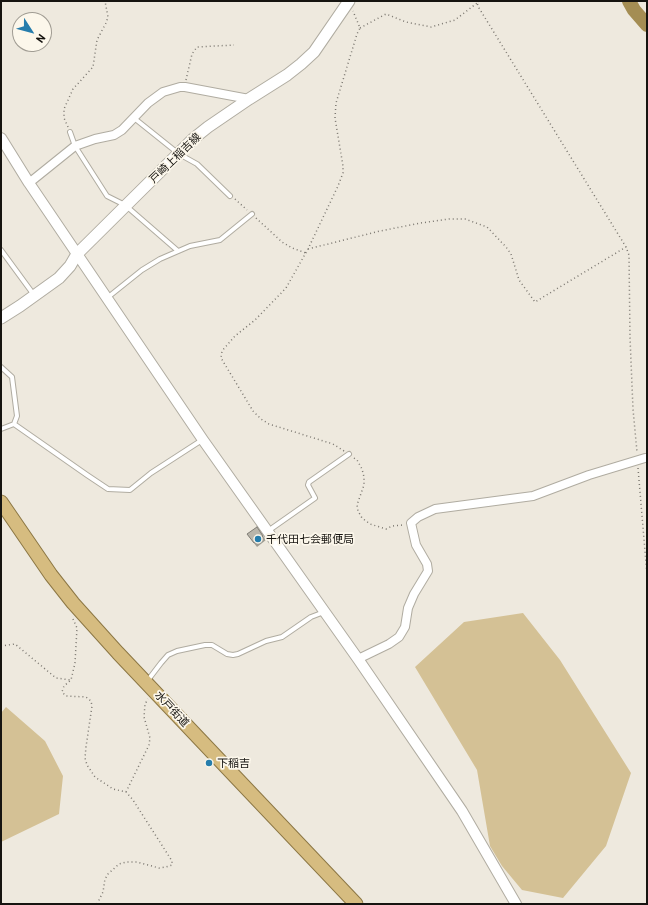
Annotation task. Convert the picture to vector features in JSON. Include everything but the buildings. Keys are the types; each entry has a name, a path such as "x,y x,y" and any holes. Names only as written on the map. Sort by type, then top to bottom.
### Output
{"highway":[{"name":"水戸街道","path":"1,502 51,575 73,603 356,904"}],"main road":[{"name":"戸崎上稲吉線","path":"1,318 59,278 70,266 77,254 193,140 213,123 287,75 314,52 348,2"}],"street":[{"path":"29,183 75,146 95,139 114,135 122,130 148,103 163,92 185,87 249,99"},
{"path":"1,138 29,183 203,440 358,659 462,810 516,904"},
{"path":"358,659 389,644 399,637 405,627 408,608 414,594 428,571 427,564 416,545 411,524 418,518 435,510 533,496 589,475 641,459"}],"lane":[{"path":"134,118 179,154 197,164 230,196"},
{"path":"70,132 75,146 103,191 108,196 125,206 178,251"},
{"path":"107,298 142,270 160,259 190,246 220,240 252,214"},
{"path":"1,250 35,295"},
{"path":"1,367 12,377 17,416 14,424 1,429"},
{"path":"14,424 108,489 130,490 151,473 203,440"},
{"path":"267,532 315,498 308,485 309,482 349,454"},
{"path":"151,687 164,659 168,655 177,651 212,645 227,654 238,654 266,641 282,637 311,617 324,611"}],"path":[{"path":"70,132 64,118 64,110 73,89 93,67 97,40 108,17 105,1"},
{"path":"348,2 360,28"},
{"path":"411,524 392,526 386,529 370,524 362,518 358,511 357,505 364,485 362,469 357,460 337,446 276,427 261,419 254,411 221,358 222,351 235,336 255,320 286,288 306,253 338,186 343,173 335,118 336,103 360,28 386,14 406,22 431,27 455,20 478,2 626,247 629,256 633,409 641,459 647,575"},
{"path":"185,87 192,54 197,47 234,45"},
{"path":"230,196 282,242 292,248 306,253"},
{"path":"308,249 380,231 421,223 449,219 465,219 487,227 506,246 511,254 519,280 535,302 626,247"},
{"path":"72,617 77,628 75,663 71,680 64,686 62,692 66,696 86,697 91,701 92,706 85,758 87,765 95,777 113,789 126,792 134,800 172,861 172,865 159,868 137,862 126,862 119,864 108,874 103,892 97,904"},
{"path":"1,646 15,644 56,678 71,680"},
{"path":"126,792 149,744 150,738 144,717 145,704 151,687"}],"shaded area":[{"path":"523,613 560,660 631,773 606,846 563,898 522,890 502,866 490,846 477,770 415,667 464,622"},
{"path":"6,707 45,741 63,776 59,814 1,842 1,713"}],"waterway":[{"path":"629,1 634,10 647,25"}],"place":[{"name":"千代田七会郵便局","path":"258,539"},
{"name":"下稲吉","path":"209,763"}]}
